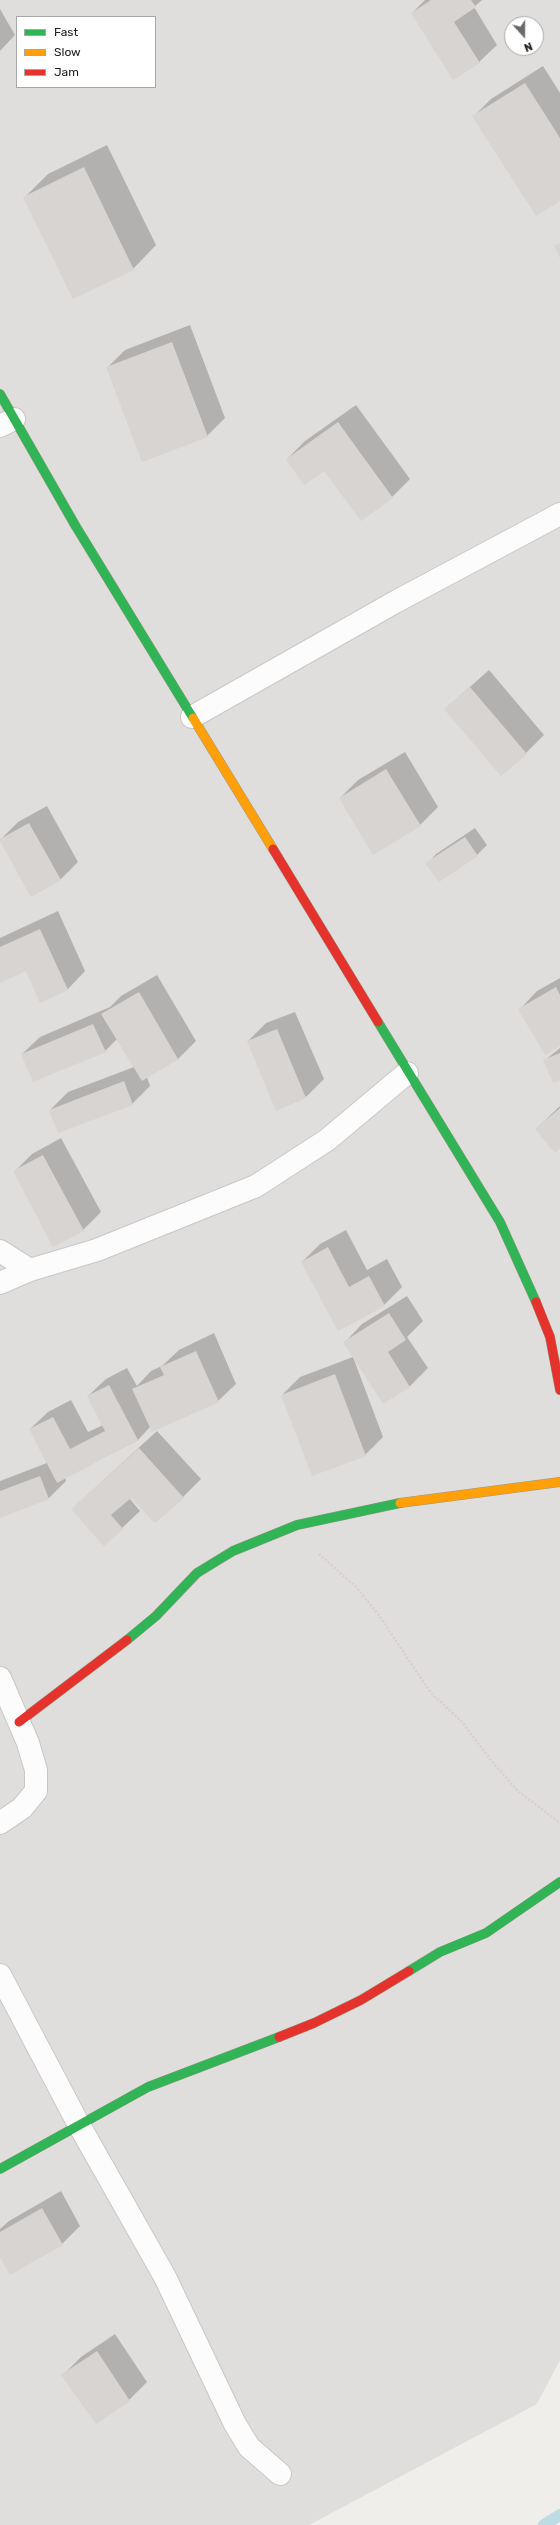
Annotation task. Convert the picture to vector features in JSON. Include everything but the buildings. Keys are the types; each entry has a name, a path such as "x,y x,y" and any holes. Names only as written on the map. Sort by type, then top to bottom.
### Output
{"street":[{"path":"0,394 7,423 74,525 500,1222 528,1282 550,1337 560,1390"},
{"path":"192,717 397,601 560,514"},
{"path":"0,1283 30,1270 97,1250 256,1186 327,1140 408,1073"},
{"path":"0,1251 30,1270"},
{"path":"19,1722 110,1654 156,1616 197,1573 234,1551 297,1525 398,1504 560,1482"},
{"path":"0,1678 19,1722 36,1770 36,1792 22,1808 0,1823"},
{"path":"0,2169 148,2087 314,2023 361,2000 440,1952 486,1933 560,1882"},
{"path":"0,1975 79,2126 164,2277 235,2424 249,2447 280,2474"}],"path":[{"path":"297,1525 317,1552 356,1587 378,1614 431,1693 462,1722 518,1791 560,1823"}],"shaded area":[{"path":"0,0 560,0 560,2360 537,2404 309,2525 0,2525"}],"waterway":[{"path":"544,2525 560,2515"}],"traffic: fast":[{"path":"0,394 75,525 193,718"},
{"path":"378,1022 500,1222 536,1302"},
{"path":"127,1640 156,1616 197,1573 233,1551 297,1525 400,1503"},
{"path":"409,1971 440,1952 486,1933 560,1882"},
{"path":"0,2169 148,2087 279,2037"}],"traffic: slow":[{"path":"193,718 273,849"},
{"path":"400,1503 560,1482"}],"traffic: jam":[{"path":"273,849 378,1022"},
{"path":"536,1302 550,1337 560,1390"},
{"path":"19,1722 127,1640"},
{"path":"279,2037 314,2023 361,2000 409,1971"}]}
